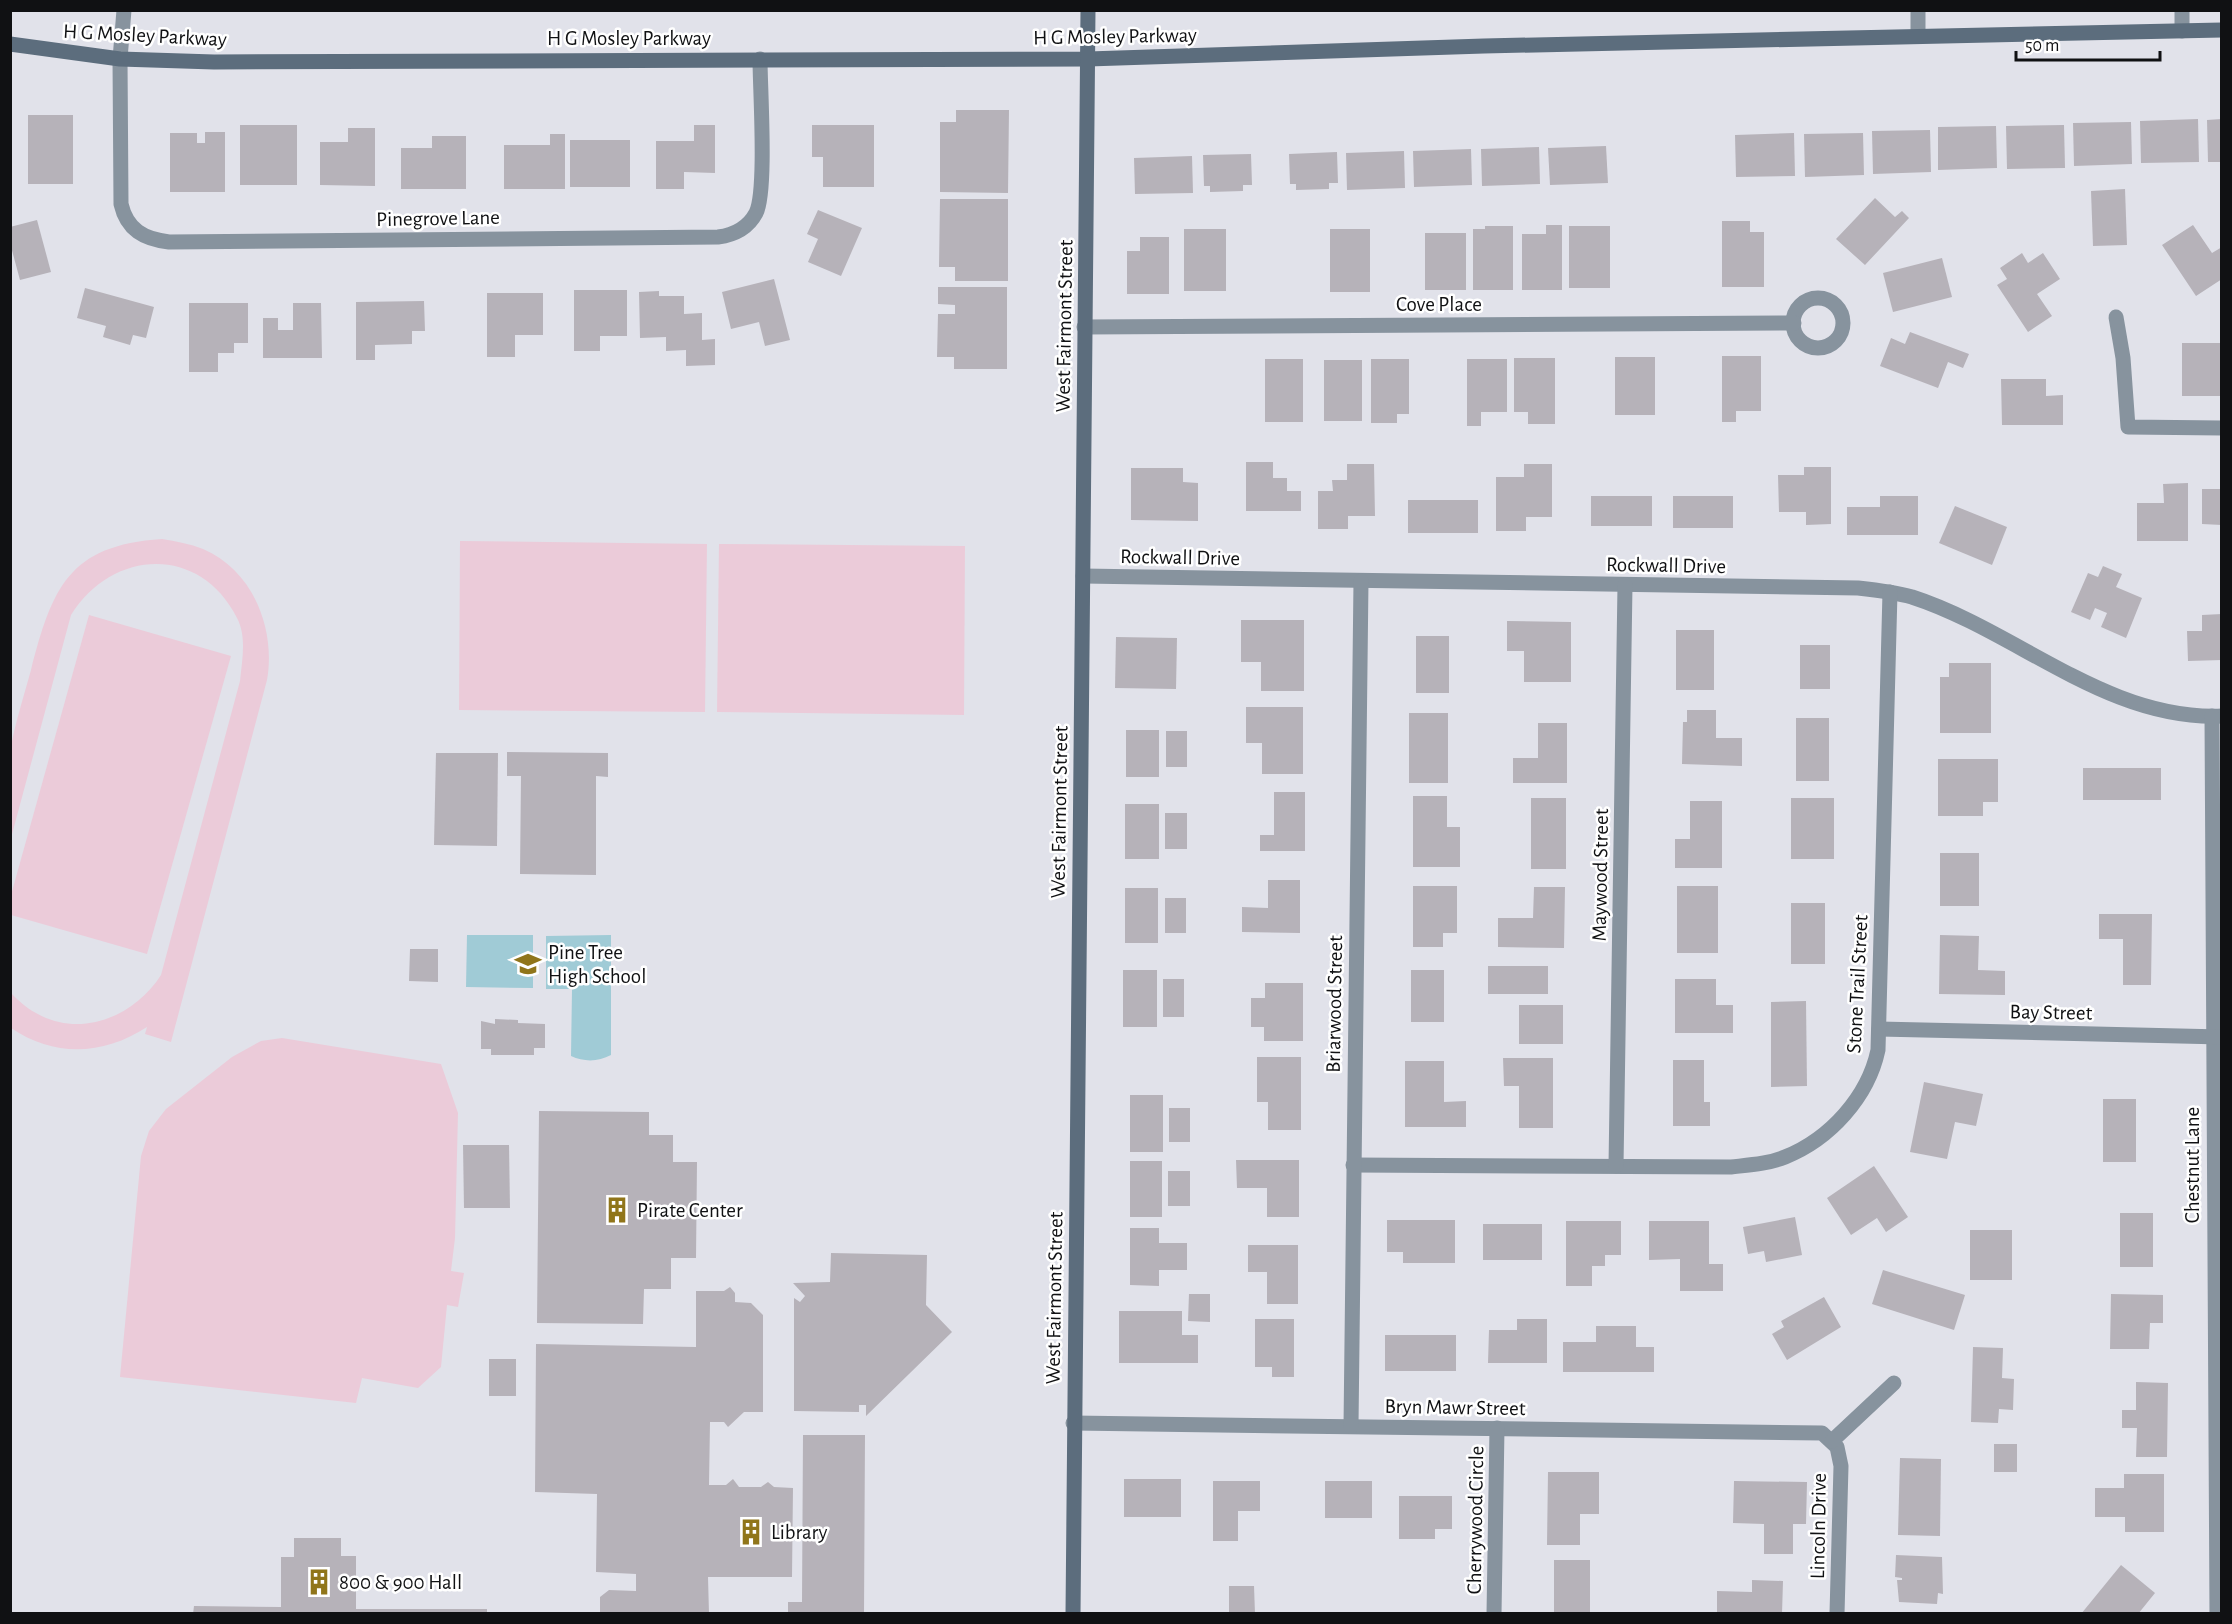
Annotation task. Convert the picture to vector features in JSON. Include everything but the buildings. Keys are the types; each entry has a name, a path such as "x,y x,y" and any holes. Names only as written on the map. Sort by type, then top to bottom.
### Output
{"main road":[{"name":"West Fairmont Street","path":"1073,1614 1088,10"},
{"name":"H G Mosley Parkway","path":"10,44 120,59 226,62 1088,59 2222,30"}],"street":[{"name":"Pinegrove Lane","path":"124,10 120,59 123,213 126,221 139,234 169,242 718,237 734,234 751,220 760,196 760,59"},
{"path":"1918,10 1918,36"},
{"path":"2182,10 2182,31"},
{"path":"2116,317 2123,358 2128,427 2222,428"},
{"name":"Cove Place","path":"1084,327 1794,323"},
{"name":"Rockwall Drive","path":"1083,576 1858,588 1912,597 1958,616 2116,696 2146,708 2217,716"},
{"name":"Briarwood Street","path":"1351,1426 1361,581"},
{"name":"Maywood Street","path":"1616,1166 1625,585"},
{"name":"Stone Trail Street","path":"1353,1165 1731,1167 1758,1165 1803,1149 1840,1119 1866,1085 1874,1070 1879,1029 1890,592"},
{"name":"Chestnut Lane","path":"2217,716 2217,1614"},
{"name":"Bay Street","path":"1879,1029 2217,1037"},
{"path":"1832,1441 1894,1383"},
{"name":"Bryn Mawr Street","path":"1073,1423 1815,1431 1822,1433 1832,1441"},
{"name":"Cherrywood Circle","path":"1494,1614 1497,1428"},
{"name":"Lincoln Drive","path":"1832,1441 1840,1456 1841,1466 1837,1614"}],"shaded area":[{"path":"162,539 203,549 235,571 248,586 264,622 268,641 267,680 171,1042 145,1034 147,1027 131,1036 97,1048 62,1048 28,1038 11,1028 11,993 29,1009 53,1021 71,1024 88,1023 122,1012 137,1002 161,975 240,681 243,641 237,618 221,594 201,577 179,567 156,564 132,567 109,577 88,593 71,615 11,838 9,780 11,746 47,616 69,576 85,562 105,551 130,543"},
{"path":"460,541 707,544 705,712 459,710"},
{"path":"719,544 965,546 964,715 717,712"},
{"path":"89,615 231,656 147,954 11,915 11,895"},
{"path":"282,1038 441,1064 458,1113 455,1238 451,1271 464,1273 458,1307 447,1305 441,1367 418,1388 362,1378 356,1403 120,1377 141,1156 149,1131 166,1109 232,1057 261,1041"}],"water":[{"path":"467,935 533,935 533,988 466,987"},
{"path":"611,935 611,1055 596,1060 581,1059 571,1056 572,989 546,989 546,936"}],"place":[{"name":"Pine Tree High School","path":"528,964"},
{"name":"Pirate Center","path":"617,1210"},
{"name":"Library","path":"751,1532"},
{"name":"800 & 900 Hall","path":"319,1582"}]}
